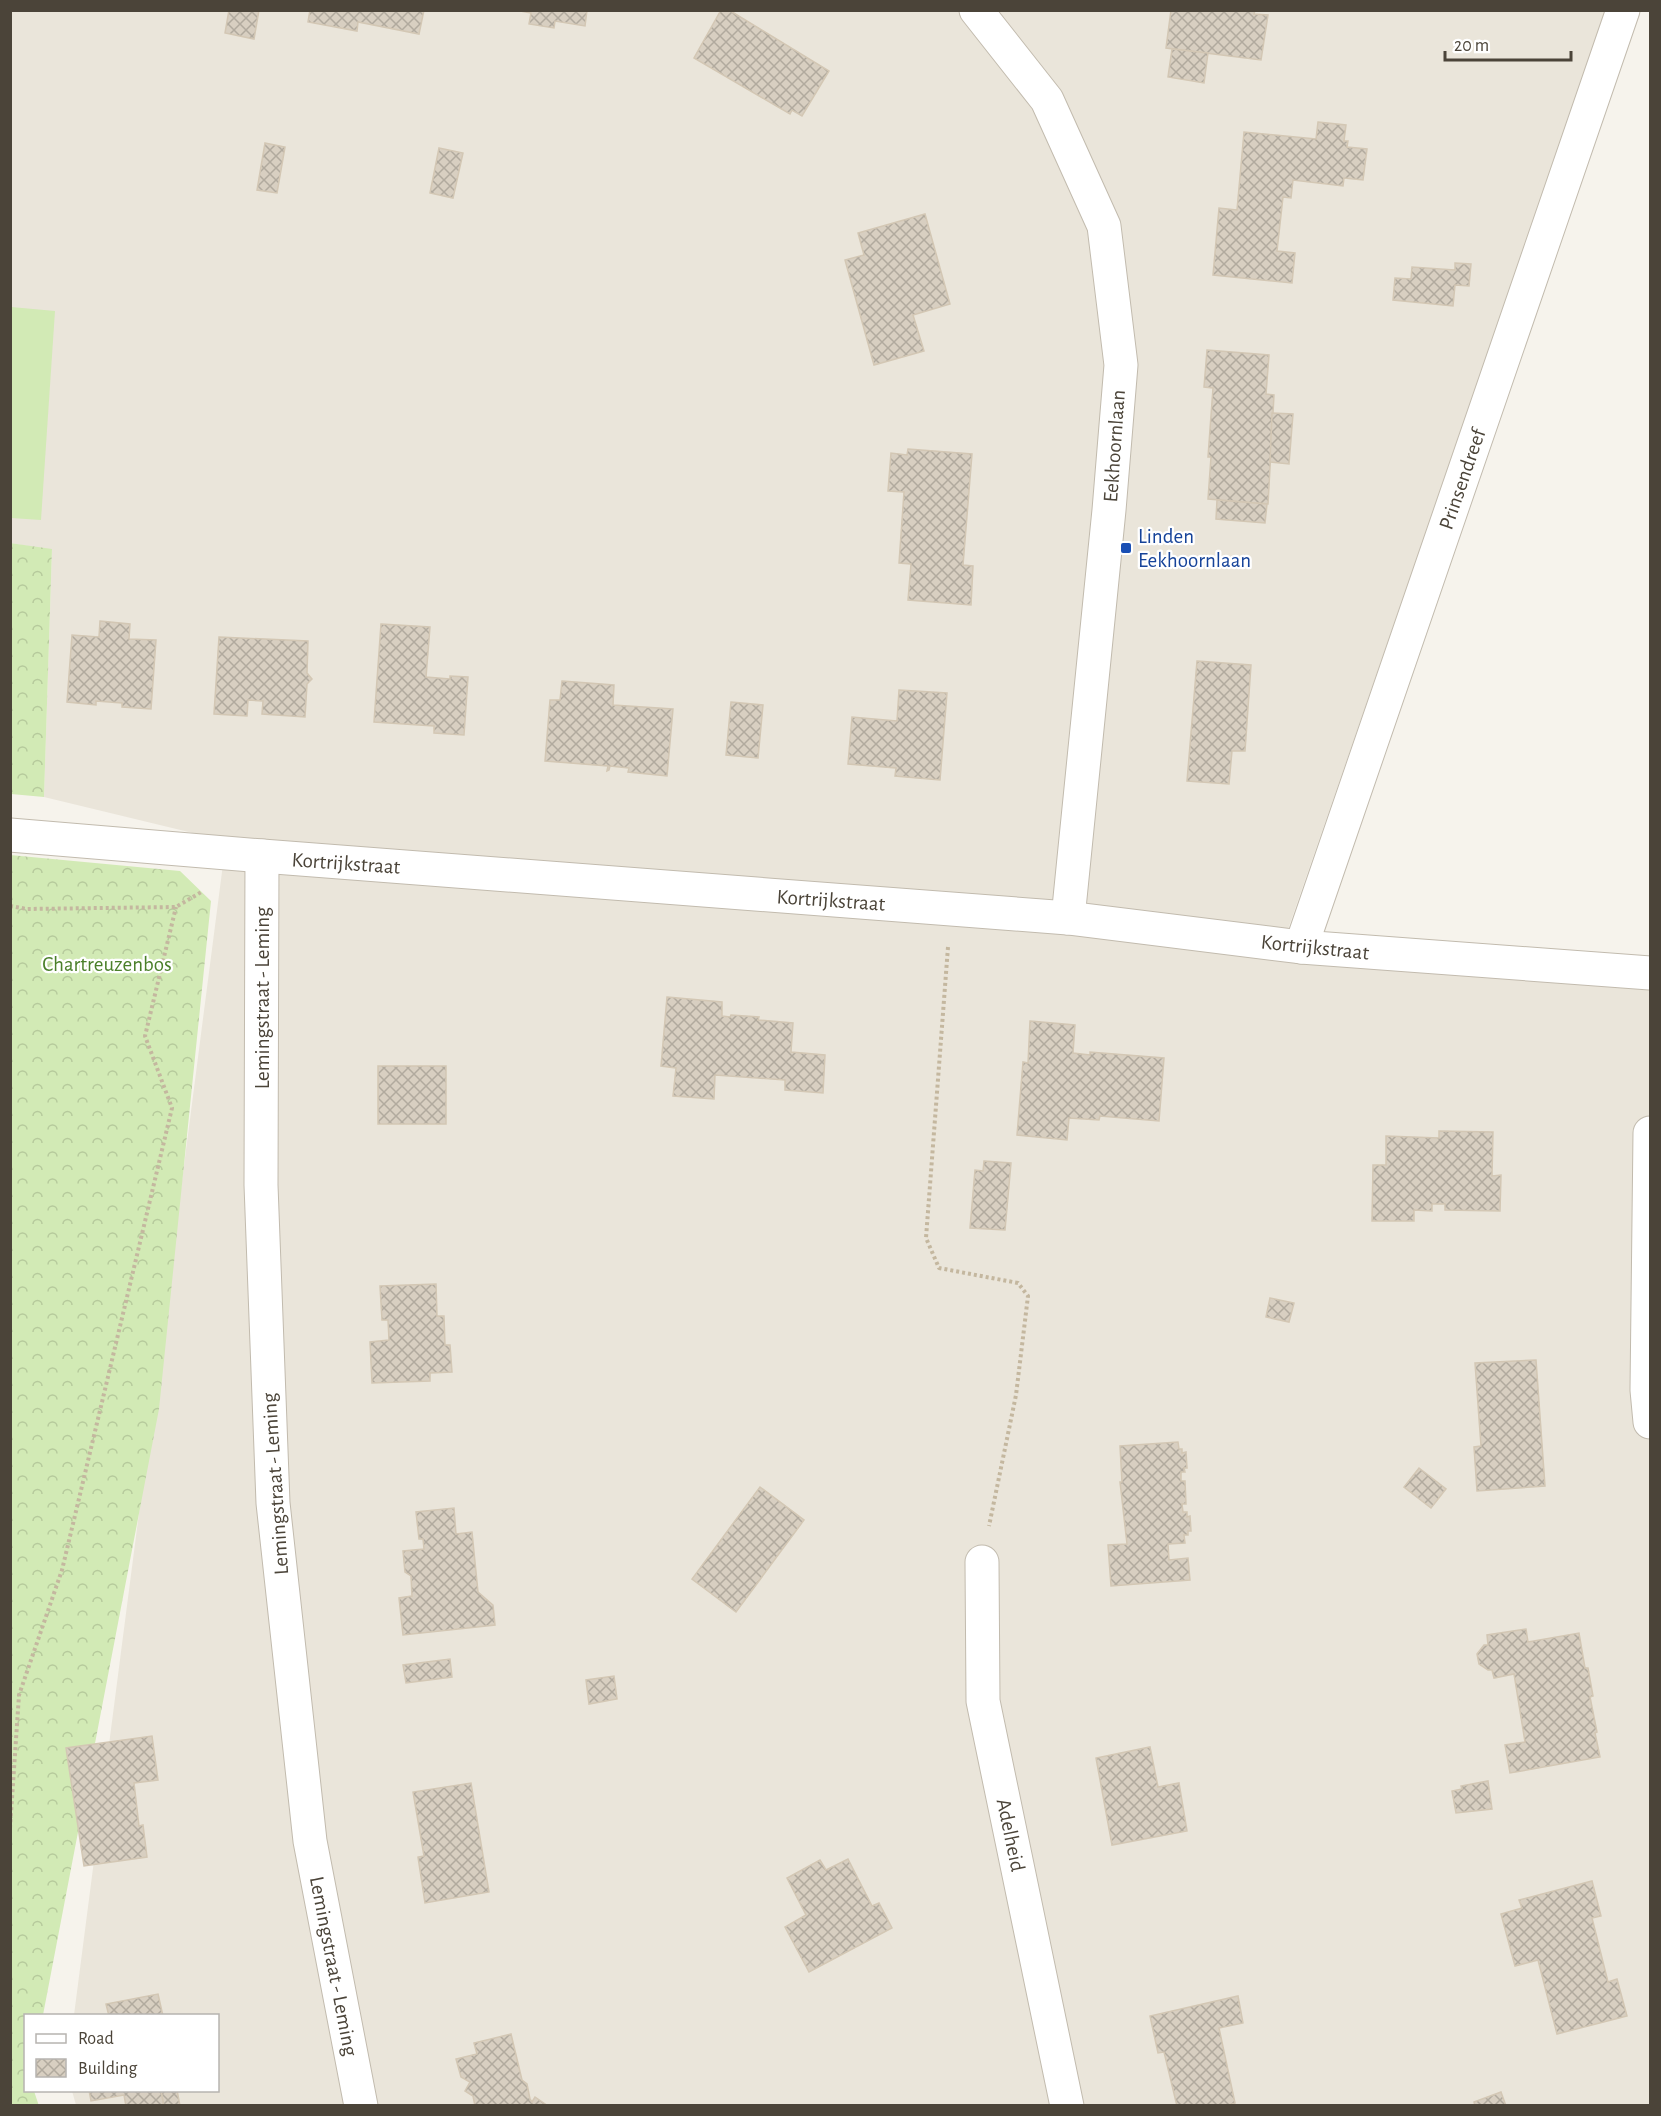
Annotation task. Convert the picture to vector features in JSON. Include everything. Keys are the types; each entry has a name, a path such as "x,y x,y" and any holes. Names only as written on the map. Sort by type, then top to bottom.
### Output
{"street":[{"name":"Eekhoornlaan","path":"976,10 1047,100 1104,226 1121,364 1109,510 1068,918"},
{"name":"Prinsendreef","path":"1301,947 1623,10"},
{"name":"Kortrijkstraat","path":"10,835 1068,918 1301,947 1650,973"},
{"name":"Lemingstraat - Leming","path":"262,856 261,1185 273,1503 310,1841 361,2106"},
{"path":"1650,1133 1647,1390 1650,1422"},
{"name":"Adelheid","path":"982,1562 983,1701 1067,2106"}],"path":[{"path":"10,906 27,909 176,907 145,1036 172,1108 62,1570 19,1695 10,1827"},
{"path":"951,910 926,1238 939,1268 1018,1283 1028,1296 1016,1395 982,1562"}],"shaded area":[{"path":"10,11 1607,11 1278,958 1650,989 1650,2105 76,2105 72,2092 219,2092 219,2014 74,2014 226,841 44,797 52,550 10,543"}],"green space":[{"path":"11,307 55,311 41,520 11,518"},
{"path":"10,543 52,549 44,797 11,794"},
{"name":"Chartreuzenbos","path":"10,855 180,871 211,901 159,1409 43,2014 24,2014 24,2092 34,2092 39,2106 10,2105"}],"building":[{"path":"229,10 259,10 254,39 225,33"},
{"path":"310,10 424,10 419,34 358,22 357,31 308,22"},
{"path":"515,10 587,10 585,26 555,21 554,28 529,24 531,13"},
{"path":"721,10 729,10 829,71 802,116 792,110 790,114 694,58"},
{"path":"1171,10 1255,10 1254,14 1268,15 1261,60 1166,48"},
{"path":"1172,49 1208,53 1204,83 1168,77"},
{"path":"1318,122 1346,125 1344,141 1348,141 1347,147 1367,149 1363,180 1344,178 1343,186 1293,180 1291,198 1283,197 1277,251 1295,253 1292,283 1213,275 1219,208 1237,210 1244,132 1316,139"},
{"path":"265,143 285,147 277,193 257,190"},
{"path":"439,148 463,153 453,198 430,193"},
{"path":"925,214 950,304 913,315 924,351 874,365 845,260 864,255 858,233"},
{"path":"1455,263 1471,264 1469,286 1455,285 1453,306 1393,300 1395,278 1411,279 1412,267 1455,270"},
{"path":"1207,350 1269,355 1266,394 1274,395 1268,504 1208,499 1211,457 1208,457 1213,388 1204,387"},
{"path":"1272,413 1293,414 1289,464 1270,462"},
{"path":"908,449 972,454 963,565 973,566 971,605 908,600 911,564 899,563 904,492 888,491 891,453 907,455"},
{"path":"1217,500 1267,504 1265,523 1216,519"},
{"path":"100,621 130,624 129,639 156,640 151,709 122,707 122,703 96,701 96,705 67,702 72,635 99,637"},
{"path":"381,624 430,627 426,677 450,679 450,676 468,677 464,735 434,733 434,726 374,722"},
{"path":"219,637 308,641 307,673 312,679 307,684 305,717 262,714 263,701 248,700 247,716 214,714"},
{"path":"1197,661 1251,665 1245,751 1232,751 1229,784 1187,781"},
{"path":"562,681 614,685 613,705 673,709 667,776 628,772 629,768 610,766 607,771 608,766 545,761 550,700 560,700"},
{"path":"899,690 947,693 940,780 895,776 896,768 848,764 852,717 897,721"},
{"path":"731,702 763,705 758,758 726,755"},
{"path":"667,997 722,1002 722,1016 759,1017 758,1020 793,1023 791,1052 825,1055 823,1093 785,1090 785,1080 715,1075 714,1099 673,1096 676,1068 661,1066"},
{"path":"1030,1021 1075,1025 1073,1053 1090,1055 1090,1052 1164,1058 1159,1121 1100,1116 1099,1120 1069,1118 1067,1140 1017,1135 1023,1062 1028,1063"},
{"path":"378,1066 446,1066 446,1124 378,1124"},
{"path":"1439,1131 1493,1132 1492,1176 1501,1175 1500,1211 1445,1210 1445,1204 1432,1204 1432,1211 1414,1210 1414,1221 1372,1221 1373,1165 1386,1165 1386,1136 1439,1138"},
{"path":"984,1161 1011,1163 1005,1230 970,1228 975,1170 983,1171"},
{"path":"436,1284 437,1316 444,1316 445,1345 450,1345 452,1372 430,1373 430,1381 372,1383 370,1342 389,1340 388,1320 382,1320 380,1286"},
{"path":"1270,1298 1294,1303 1289,1322 1266,1317"},
{"path":"1536,1360 1545,1486 1477,1491 1474,1447 1481,1446 1475,1363"},
{"path":"1178,1442 1182,1453 1186,1452 1187,1468 1184,1468 1185,1472 1181,1472 1181,1481 1185,1481 1186,1504 1182,1504 1183,1512 1187,1512 1187,1517 1190,1516 1191,1531 1188,1531 1188,1535 1184,1535 1185,1543 1168,1544 1169,1560 1188,1558 1190,1580 1111,1586 1108,1545 1127,1544 1120,1482 1122,1482 1120,1446"},
{"path":"1419,1468 1446,1489 1431,1508 1404,1487"},
{"path":"760,1487 804,1520 736,1612 692,1579"},
{"path":"454,1508 456,1534 472,1532 478,1592 493,1605 495,1625 403,1635 399,1598 412,1596 411,1576 405,1572 403,1551 424,1549 423,1539 419,1539 416,1512"},
{"path":"1526,1629 1528,1642 1579,1633 1593,1696 1590,1697 1600,1757 1510,1773 1505,1745 1525,1742 1514,1674 1494,1678 1492,1670 1479,1664 1477,1654 1484,1645 1488,1645 1487,1635"},
{"path":"450,1659 452,1677 406,1683 403,1665"},
{"path":"614,1676 617,1699 589,1704 586,1680"},
{"path":"152,1736 158,1780 134,1783 139,1826 143,1825 147,1857 84,1866 66,1748"},
{"path":"1150,1747 1158,1787 1179,1783 1187,1831 1112,1845 1096,1758"},
{"path":"1488,1781 1492,1809 1456,1813 1452,1791 1462,1789 1461,1786"},
{"path":"471,1783 489,1892 425,1903 418,1857 424,1856 413,1792"},
{"path":"848,1859 872,1906 879,1903 892,1928 809,1972 785,1927 806,1915 787,1878 820,1860 826,1870"},
{"path":"1592,1881 1601,1916 1592,1918 1608,1982 1617,1979 1627,2016 1557,2034 1538,1960 1515,1966 1501,1914 1522,1908 1519,1900"},
{"path":"158,1994 163,2014 108,2014 106,2004"},
{"path":"1238,1996 1243,2023 1219,2028 1235,2103 1226,2106 1177,2106 1164,2052 1158,2053 1150,2016"},
{"path":"511,2034 522,2080 527,2084 530,2099 532,2102 535,2097 548,2106 475,2106 473,2096 465,2091 470,2082 461,2077 456,2059 477,2054 474,2043"},
{"path":"89,2092 161,2092 164,2106 126,2106 124,2095 91,2101"},
{"path":"161,2092 177,2092 180,2106 164,2106"},
{"path":"1501,2092 1506,2106 1475,2106 1474,2102"}],"place":[{"name":"Linden Eekhoornlaan","path":"1126,548"}]}
